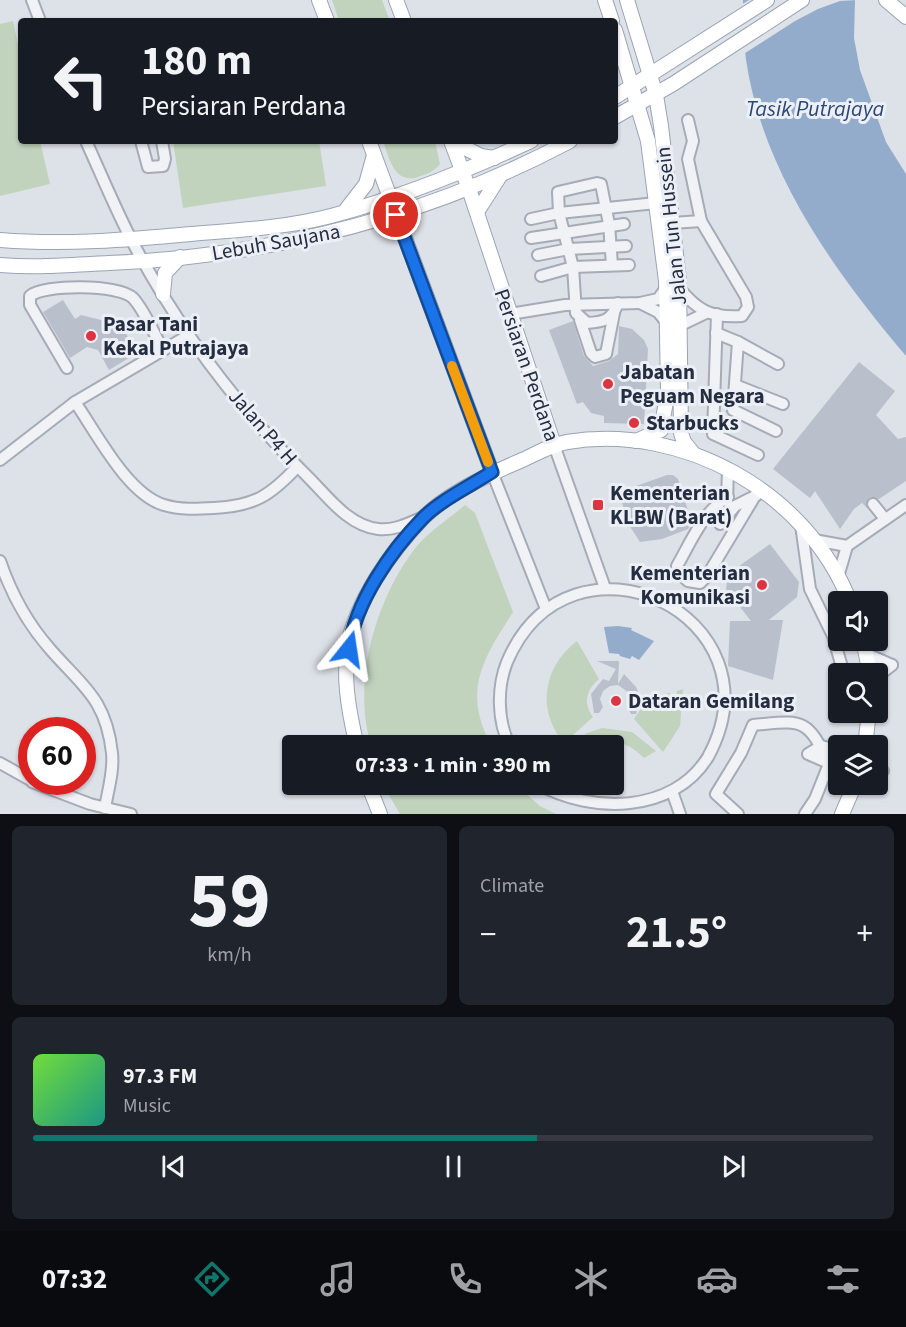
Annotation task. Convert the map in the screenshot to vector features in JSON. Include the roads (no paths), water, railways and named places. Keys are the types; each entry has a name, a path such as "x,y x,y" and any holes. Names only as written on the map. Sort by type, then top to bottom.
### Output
{"main road":[{"path":"319,0 326,18"},
{"path":"396,0 403,18"},
{"path":"605,0 611,18"},
{"name":"Jalan Tun Hussein","path":"627,0 656,95 672,223 672,288 666,322 668,390 661,430 636,441"},
{"path":"618,95 767,0"},
{"path":"618,116 656,95 802,0"},
{"path":"789,8 810,0"},
{"path":"886,0 906,17"},
{"name":"Jalan Tun Hussein","path":"618,39 634,87 648,141 656,202 681,325 681,433 684,442 693,453"},
{"path":"370,144 492,472"},
{"name":"Persiaran Perdana","path":"452,144 554,445"},
{"path":"455,144 464,150 494,158"},
{"name":"Lebuh Saujana","path":"0,240 47,244 257,229 344,212 390,198 463,172 524,144"},
{"name":"Lebuh Saujana","path":"0,265 26,267 144,261 261,248 396,215 501,176 564,144"},
{"path":"344,212 366,184 374,155"},
{"path":"477,212 501,176"},
{"path":"370,223 404,237"},
{"path":"162,294 165,273 180,257"},
{"path":"355,735 347,700 347,664 351,633 374,584 424,517 492,472 554,445 584,440 636,441 693,453 728,469 801,525 814,540 845,591"},
{"path":"372,795 380,814"},
{"path":"842,814 850,795"}],"street":[{"path":"32,0 39,18"},
{"path":"510,314 574,304 616,308 658,299 672,288 698,309 712,314 742,316 747,313 747,301 701,221 688,159 693,141 688,120"},
{"name":"Jalan P4 H","path":"87,144 131,239 162,294 189,335 235,396 297,467 337,507 353,520 368,526 394,529 424,517"},
{"path":"142,144 148,167 156,168 163,166 165,159 162,144"},
{"path":"612,265 604,189 597,183 558,192 560,213 573,267 574,304 591,353 601,357 606,354 616,308"},
{"path":"531,219 560,213 656,202"},
{"path":"672,223 701,221"},
{"path":"531,238 609,224 624,224"},
{"path":"538,255 569,249 626,246"},
{"path":"541,276 573,267 629,265"},
{"path":"67,368 30,305 30,296 35,292 56,288 86,288 116,290 132,297 163,350"},
{"path":"640,303 658,312 666,322"},
{"path":"580,320 587,323 601,322 616,308"},
{"path":"681,325 712,314"},
{"path":"712,314 716,333 713,434 758,455"},
{"path":"716,333 778,364"},
{"path":"0,460 75,402 189,335"},
{"path":"738,342 733,410 776,431"},
{"path":"735,385 783,404"},
{"path":"75,402 130,482 162,505 195,509 245,504 262,499 278,488 297,467"},
{"name":"Persiaran Perdana","path":"554,445 605,588"},
{"path":"728,469 728,496 720,524 735,506 761,494"},
{"path":"492,472 546,609"},
{"path":"728,496 710,512 677,566 679,573 694,584 700,583 707,576 761,494"},
{"path":"873,504 885,519"},
{"path":"838,577 847,546 906,505"},
{"path":"801,525 810,589 833,636 841,663"},
{"path":"814,540 847,546"},
{"path":"0,561 14,597 37,633 90,690 100,709 112,753 105,808"},
{"path":"507,735 501,717 500,693 504,669 514,646 546,609 575,594 605,588 639,591 670,604 688,617 703,634 718,665 724,698 722,720 716,742 705,762 690,780 673,794 649,806 624,813 575,806 552,795"},
{"path":"871,651 892,664 888,667"},
{"path":"738,814 716,794 741,753 753,725 792,720 803,725 816,736 821,746"},
{"path":"828,748 821,746 808,753 828,763"},
{"path":"0,764 18,774"},
{"path":"805,814 828,776"},
{"path":"673,794 680,814"},
{"path":"70,795 105,808 131,814"}],"water":[{"name":"Tasik Putrajaya","path":"743,0 855,0 854,38 860,70 886,142 906,174 906,356 844,278 816,236 791,192 770,146 754,99 745,50"},
{"path":"604,627 632,628 631,630 654,641 639,660 632,656 630,659 609,653"}],"place":[{"name":"Pasar Tani Kekal Putrajaya","path":"91,336"},
{"name":"Jabatan Peguam Negara","path":"608,384"},
{"name":"Starbucks","path":"634,423"},
{"name":"Kementerian KLBW (Barat)","path":"598,505"},
{"name":"Kementerian Komunikasi","path":"762,585"},
{"name":"Dataran Gemilang","path":"616,701"}]}
